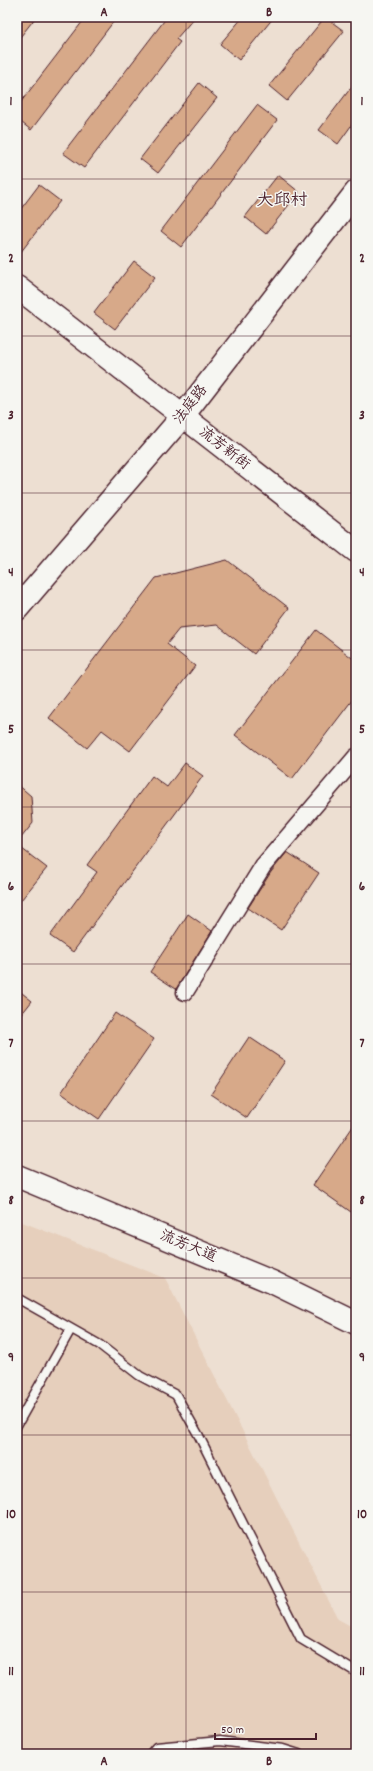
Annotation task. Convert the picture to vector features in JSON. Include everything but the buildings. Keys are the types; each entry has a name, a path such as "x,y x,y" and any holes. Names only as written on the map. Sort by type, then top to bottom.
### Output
{"main road":[{"name":"法庭路","path":"17,610 182,417 356,192"},
{"name":"流芳新街","path":"17,287 356,551"},
{"name":"流芳大道","path":"17,1176 272,1282 356,1323"}],"street":[{"path":"185,992 263,866 356,757"}],"lane":[{"path":"17,1298 100,1346 140,1376 176,1395 199,1436 301,1639 356,1672"},
{"path":"17,1424 71,1329"},
{"path":"150,1754 156,1747 220,1741 263,1750 283,1748 299,1754"}],"shaded area":[{"path":"17,1220 165,1278 338,1619 356,1629 356,1754 17,1754"}],"district":[{"name":"大邱村","path":"282,202"}]}
